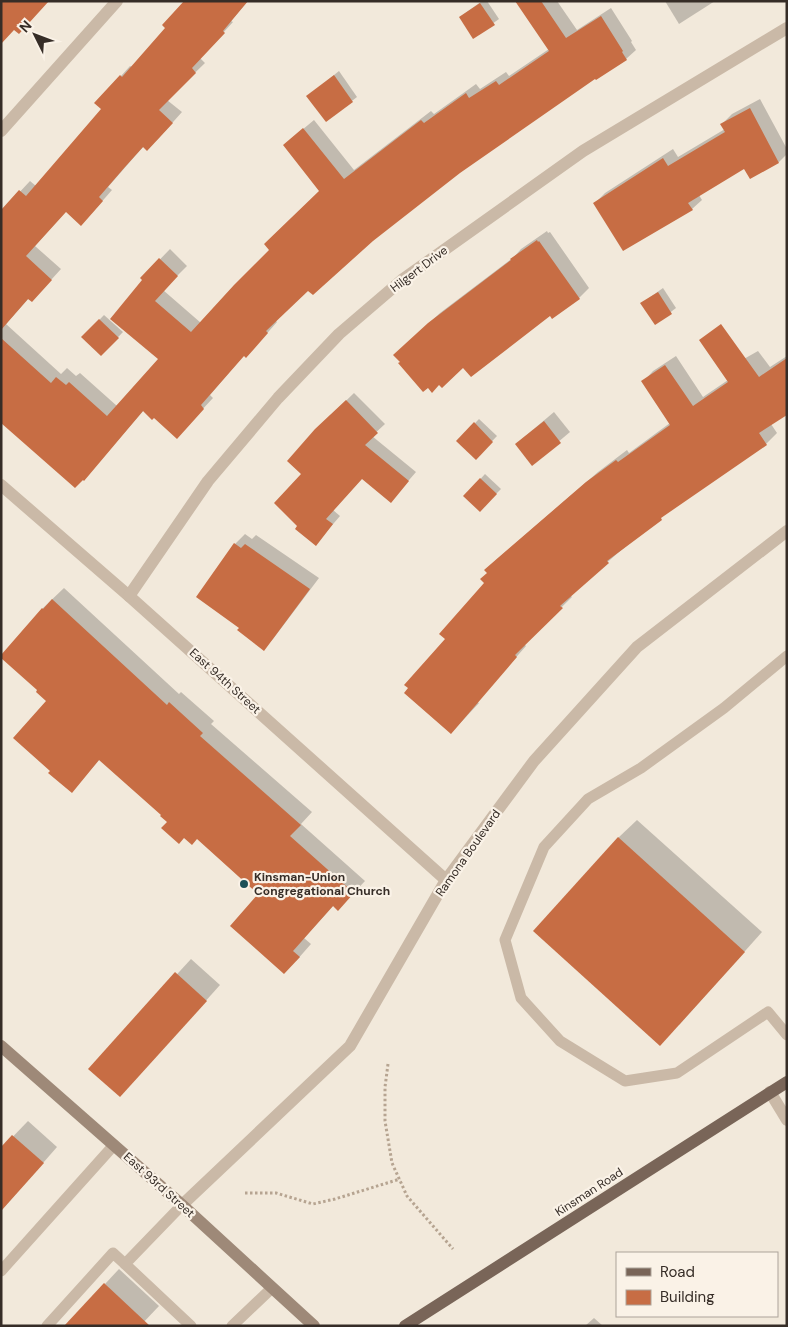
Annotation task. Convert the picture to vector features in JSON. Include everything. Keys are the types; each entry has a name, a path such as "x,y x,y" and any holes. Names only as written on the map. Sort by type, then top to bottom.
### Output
{"main road":[{"name":"East 93rd Street","path":"1,1046 182,1204 314,1326"},
{"name":"Kinsman Road","path":"405,1326 787,1082"}],"street":[{"path":"1,131 117,1"},
{"name":"Hilgert Drive","path":"129,596 208,481 278,398 340,334 381,298 402,280 583,151 787,28"},
{"name":"East 94th Street","path":"1,485 129,596 446,880"},
{"name":"Ramona Boulevard","path":"182,1204 350,1046 446,880 534,761 637,647 787,531"},
{"path":"770,1092 787,1120"}],"lane":[{"path":"787,656 724,708 641,768 588,798 544,847 506,940 521,998 560,1041 625,1081 677,1073 768,1012 787,1035"},
{"path":"1,1271 114,1145"},
{"path":"125,1264 182,1204"},
{"path":"47,1326 113,1253 191,1326"},
{"path":"232,1326 272,1288"}],"path":[{"path":"388,1064 385,1121 392,1163 407,1196 453,1249"},
{"path":"245,1193 276,1193 313,1204 400,1179"}],"building":[{"path":"1,1 49,1 19,34 14,30 1,44"},
{"path":"184,1 248,1 223,31 225,33 192,68 196,73 159,110 173,123 147,151 143,147 125,167 99,197 103,201 81,226 66,212 26,256 52,280 32,302 28,299 1,330 1,210 19,190 26,196 101,109 94,103 120,75 122,77 165,28 162,25"},
{"path":"515,1 541,1 566,38 601,16 627,60 595,79 460,173 373,241 313,295 308,291 266,331 268,333 246,358 244,356 201,405 204,409 177,439 154,418 152,420 143,411 84,481 75,488 1,423 1,338 51,383 56,377 66,385 69,382 107,416 158,359 110,319 142,280 140,278 159,258 178,276 155,301 191,332 269,250 264,244 319,191 283,145 303,128 344,179 421,120 424,123 466,93 469,98 496,81 499,85 549,51"},
{"path":"480,3 495,25 473,39 459,17"},
{"path":"334,75 353,102 326,122 306,96"},
{"path":"750,108 779,163 750,179 744,169 688,203 693,210 623,251 593,203 663,158 668,166 725,132 720,124"},
{"path":"537,240 580,299 552,319 550,316 471,377 463,368 442,388 439,385 432,393 428,388 423,392 393,355 428,323"},
{"path":"658,292 672,314 655,325 640,303"},
{"path":"99,319 119,338 101,356 81,337"},
{"path":"721,324 759,377 787,358 787,415 759,433 767,445 661,518 662,520 607,561 609,563 560,606 563,608 515,655 517,657 451,734 404,693 408,688 404,685 445,639 439,634 484,583 480,579 487,573 484,570 586,482 670,425 641,381 665,365 693,406 728,382 699,340"},
{"path":"346,400 378,433 365,445 409,481 391,503 362,479 326,519 333,524 316,546 295,529 297,526 274,503 301,474 287,461 315,429"},
{"path":"544,421 561,443 532,466 515,444"},
{"path":"474,422 493,442 476,460 456,441"},
{"path":"480,478 497,494 480,512 463,496"},
{"path":"234,543 241,548 245,544 310,589 264,651 237,630 239,628 196,597"},
{"path":"52,599 167,705 169,702 203,733 200,736 301,825 290,836 354,893 338,911 333,906 293,951 300,957 284,974 230,926 258,894 197,839 192,845 184,838 179,844 161,828 167,822 161,815 99,760 72,793 48,773 50,771 13,738 46,701 36,692 37,690 1,658 1,655"},
{"path":"618,837 745,952 660,1046 533,931"},
{"path":"175,972 207,1001 120,1097 88,1069"},
{"path":"12,1135 44,1163 1,1211 1,1147"},
{"path":"104,1283 150,1326 64,1326"}],"place":[{"name":"Kinsman-Union Congregational Church","path":"244,884"}]}
